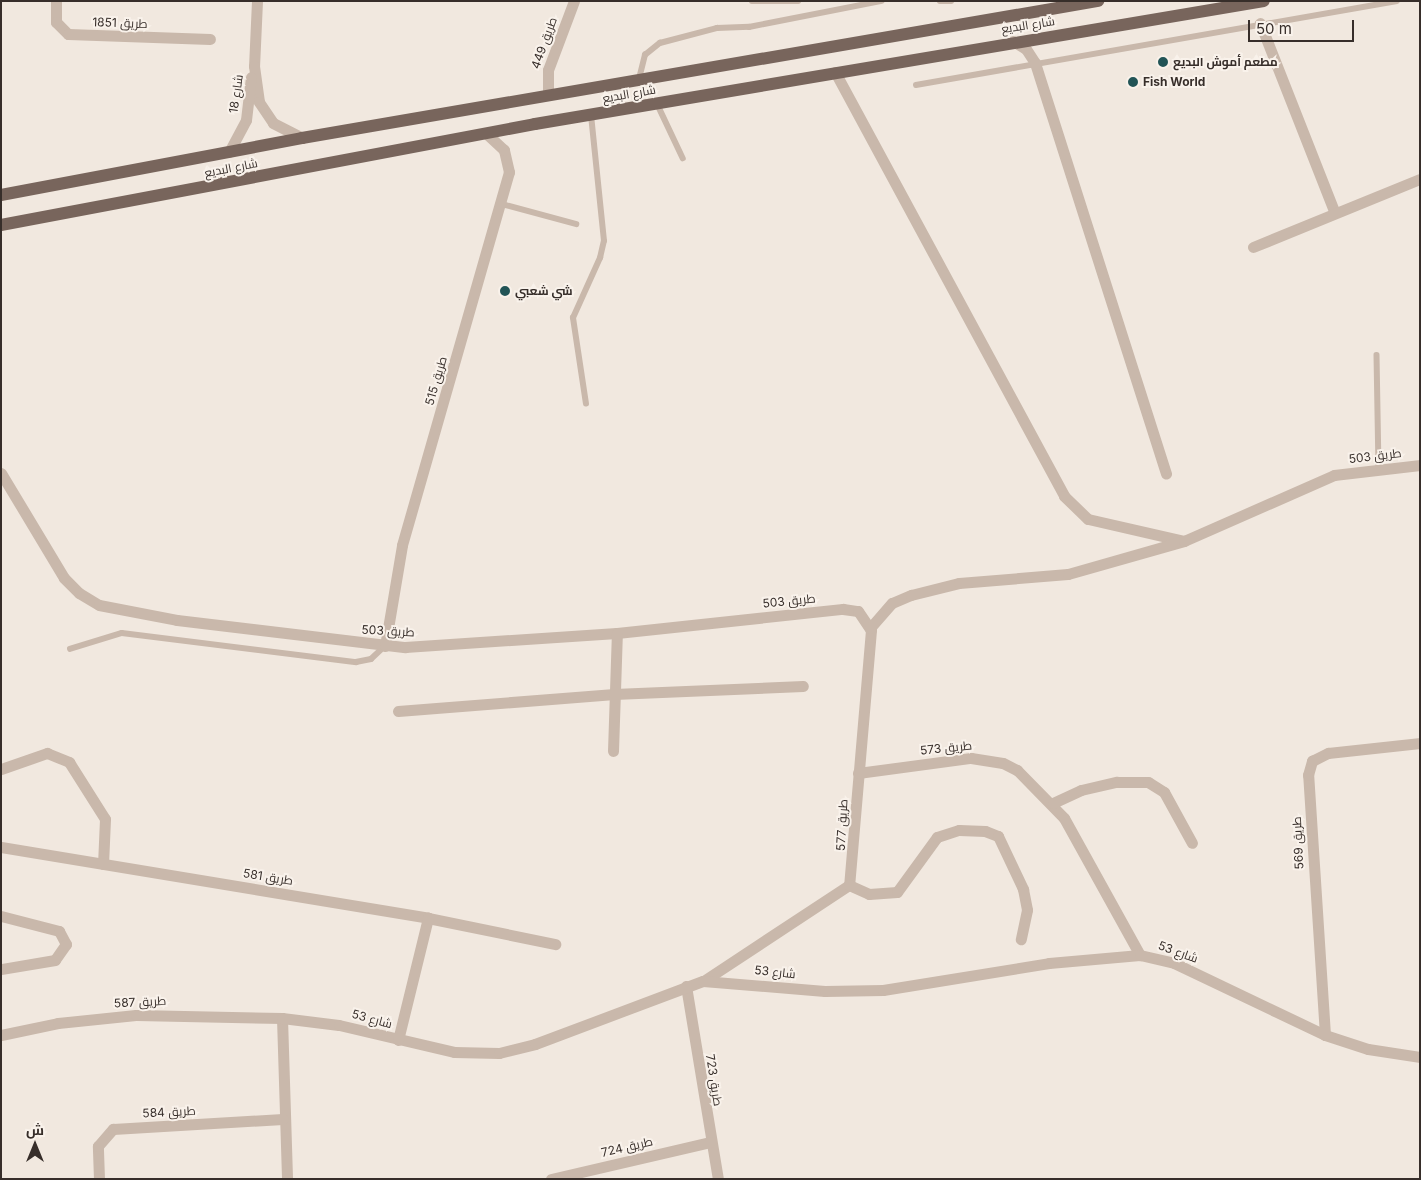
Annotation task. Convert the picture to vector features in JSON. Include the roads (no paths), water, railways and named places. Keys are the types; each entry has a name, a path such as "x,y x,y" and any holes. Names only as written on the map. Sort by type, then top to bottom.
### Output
{"main road":[{"name":"شارع البديع","path":"1,195 548,94 1096,1"},
{"name":"شارع البديع","path":"1,225 657,103 1041,36 1264,1"}],"street":[{"name":"طريق 1851","path":"56,1 56,22 68,34 210,40"},
{"name":"شارع 18","path":"229,152 244,128 254,66 258,1"},
{"name":"طريق 449","path":"548,94 548,70 574,1"},
{"path":"1260,23 1334,211"},
{"path":"1035,63 1041,36"},
{"path":"1013,41 1026,49 1035,63 1166,474"},
{"name":"شارع 18","path":"254,66 262,110 273,123 302,138"},
{"path":"835,72 1064,496 1088,519 1184,541"},
{"name":"طريق 515","path":"385,646 402,545 502,204 509,164 500,144 486,134"},
{"path":"1253,247 1334,211 1420,179"},
{"name":"طريق 503","path":"1,473 64,578 79,593 99,604 177,620 385,646 617,633 843,609 858,611 870,628 892,603 911,595 959,584 1068,574 1184,541 1334,475 1420,465"},
{"name":"طريق 577","path":"849,885 854,864 858,773 870,628"},
{"path":"613,751 617,633"},
{"path":"398,711 614,694 803,686"},
{"name":"طريق 569","path":"1325,1035 1308,775 1312,762 1328,753 1420,743"},
{"path":"1,769 47,753 69,762 105,818 103,864"},
{"name":"طريق 573","path":"858,773 985,759 1017,770 1053,803 1140,955"},
{"path":"1053,803 1108,784 1148,782 1164,792 1192,843"},
{"path":"704,981 849,885 869,894 897,892 938,837 959,830 985,831 998,836 1023,889 1027,910 1021,939"},
{"name":"طريق 581","path":"1,847 428,918 555,944"},
{"path":"1,916 59,931 66,944 55,960 1,969"},
{"path":"398,1040 428,918"},
{"name":"شارع 53","path":"282,1018 339,1025 454,1052 499,1053 535,1044 686,986 704,981 825,991 884,990 1049,963 1140,955 1174,963 1325,1035 1368,1049 1420,1057"},
{"name":"طريق 723","path":"686,986 710,1142 718,1179"},
{"name":"طريق 587","path":"1,1035 58,1023 136,1016 282,1018"},
{"path":"282,1018 283,1119 287,1179"},
{"name":"طريق 584","path":"99,1179 98,1146 113,1129 283,1119"},
{"name":"طريق 724","path":"552,1179 582,1175 710,1142"}],"lane":[{"path":"752,1 798,1"},
{"path":"639,78 645,55 660,43 717,28 749,27 881,1"},
{"path":"940,1 951,1"},
{"path":"916,85 1260,23 1397,1"},
{"path":"657,103 682,158"},
{"path":"586,404 573,318 600,258 604,241 591,115"},
{"path":"502,204 576,224"},
{"path":"1377,354 1379,470"},
{"path":"70,649 122,633 356,662 371,659 385,646"}],"place":[{"name":"مطعم أموش البديع","path":"1163,62"},
{"name":"Fish World","path":"1133,82"},
{"name":"شي شعبي","path":"505,291"}]}
